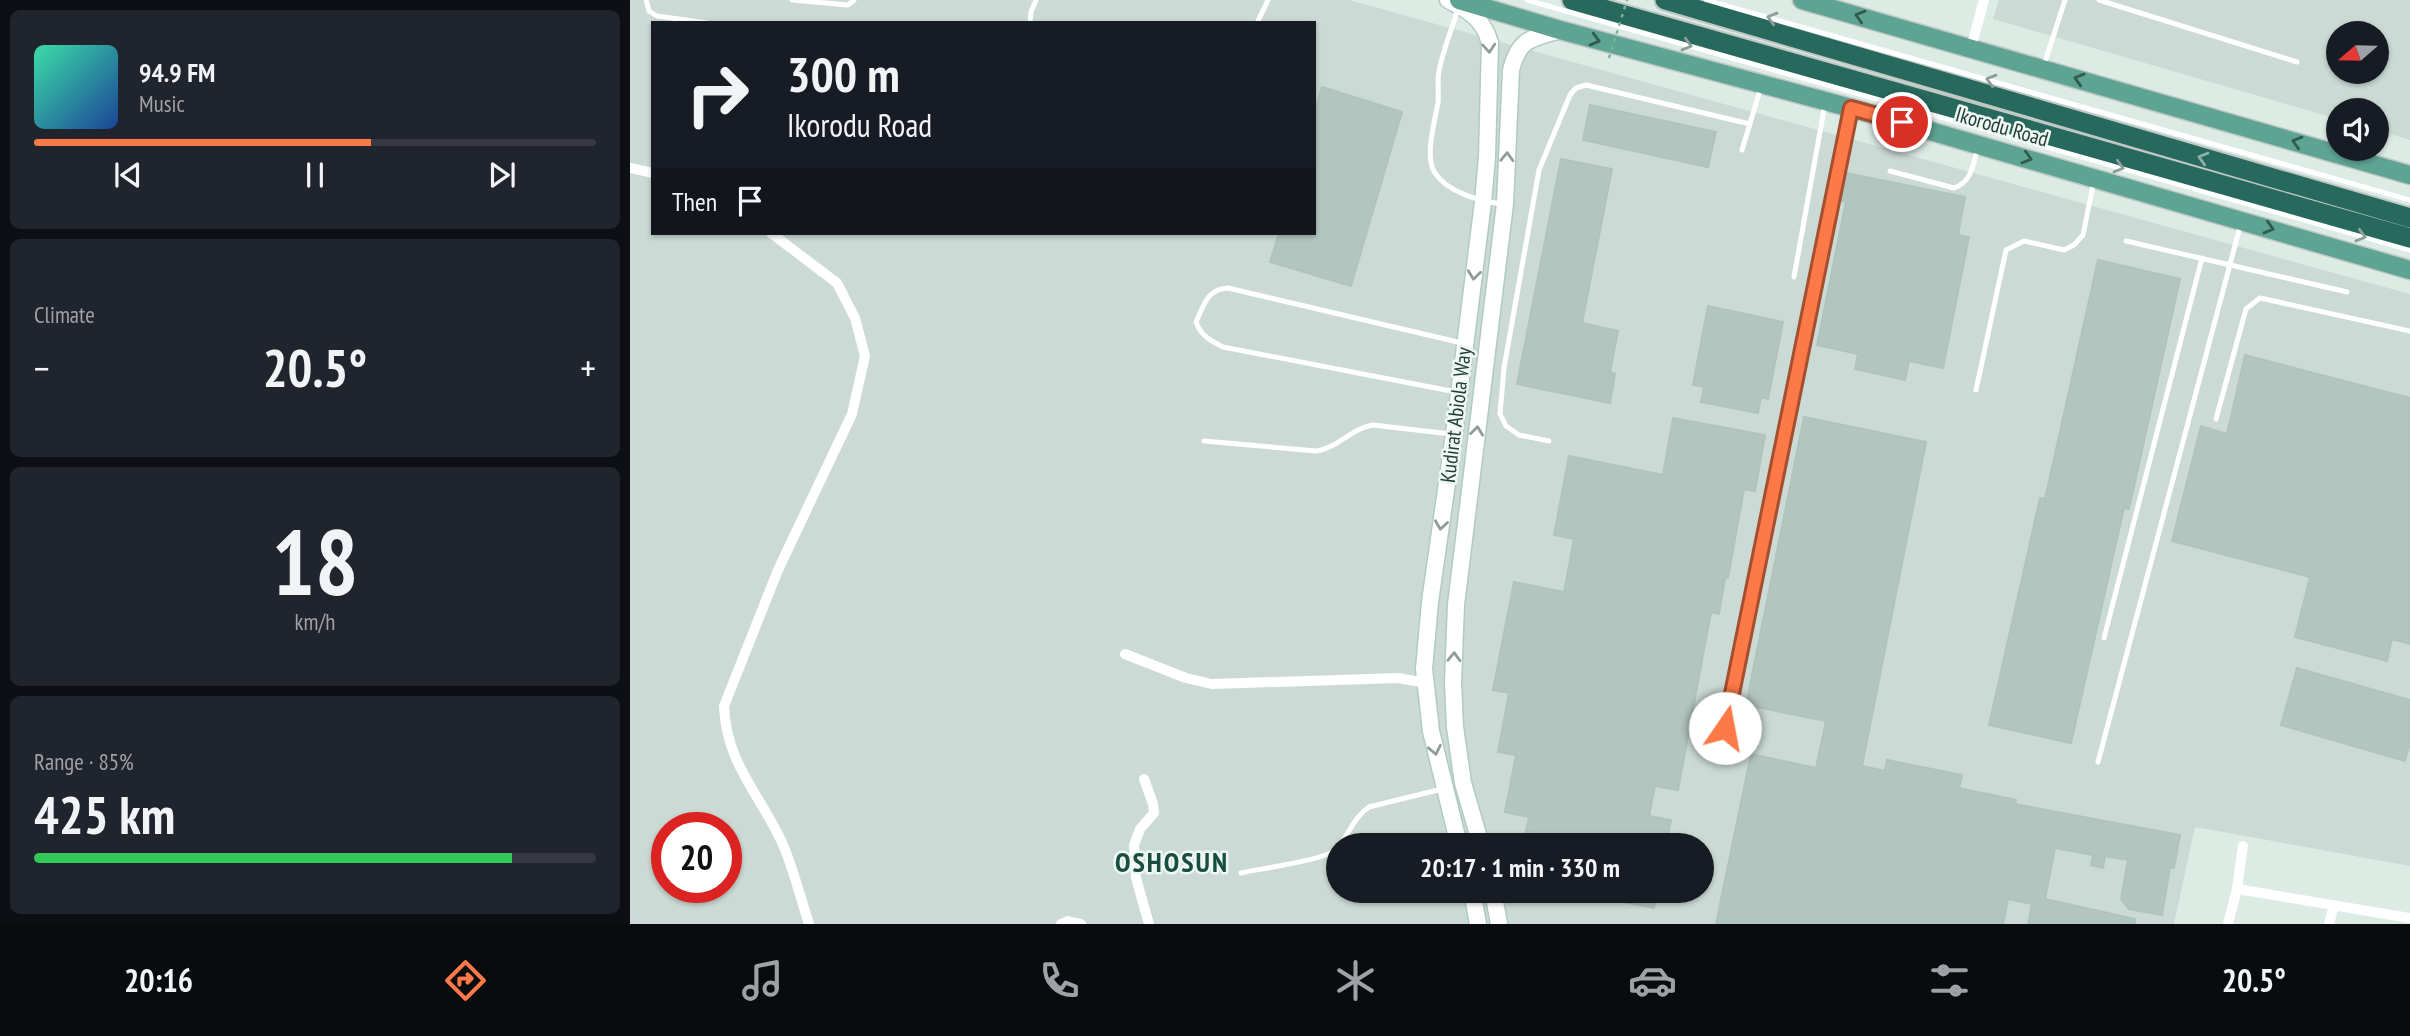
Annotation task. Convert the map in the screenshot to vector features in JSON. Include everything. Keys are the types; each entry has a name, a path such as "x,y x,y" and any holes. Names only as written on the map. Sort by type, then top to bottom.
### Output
{"highway":[{"name":"Ikorodu Road","path":"1572,0 2410,238"},
{"name":"Ikorodu Road","path":"1665,0 2410,218"}],"main road":[{"path":"1802,0 2410,175"},
{"name":"Ikorodu Road","path":"1455,2 1851,108 2410,270"},
{"name":"Kudirat Abiola Way","path":"1455,2 1478,18 1487,29 1490,43 1483,202 1460,392 1430,602 1424,669 1431,731 1456,833"},
{"name":"Kudirat Abiola Way","path":"1477,833 1464,783 1455,727 1453,682 1456,605 1505,204 1511,70 1515,53 1522,44 1560,30"},
{"path":"1474,903 1478,924"},
{"path":"1495,903 1499,924"}],"street":[{"path":"1971,48 1984,0"},
{"path":"630,168 651,173"},
{"path":"774,235 837,283 855,317 865,356 852,414 778,570 724,706 724,730 732,753 784,847 809,924"},
{"path":"1125,654 1186,678 1212,684 1398,678 1426,683"},
{"path":"1144,779 1154,813 1136,837 1133,859 1149,924"},
{"path":"2228,924 2237,889 2243,846"},
{"path":"2237,889 2410,918"},
{"path":"2329,924 2334,905"},
{"path":"1061,924 1068,921 1081,924"}],"lane":[{"path":"646,0 649,11 657,16 693,21"},
{"path":"792,0 848,5 855,0"},
{"path":"1030,21 1036,0"},
{"path":"1258,21 1268,0"},
{"path":"1527,0 2410,250"},
{"path":"1706,0 2410,200"},
{"path":"2043,68 2064,0"},
{"path":"2099,0 2297,62"},
{"path":"1455,2 1439,72 1438,102 1432,127 1432,168 1445,183 1483,202 1505,204"},
{"path":"1742,150 1762,84"},
{"path":"1549,441 1519,435 1506,426 1500,414 1504,368 1539,170 1570,95 1576,88 1586,85 1750,124"},
{"path":"1794,277 1826,101"},
{"path":"1725,728 1851,108"},
{"path":"1890,171 1954,188 1969,179 1979,144"},
{"path":"1976,390 2006,250 2024,241 2064,250 2074,245 2083,235 2094,177"},
{"path":"2098,762 2241,220"},
{"path":"2126,241 2347,292"},
{"path":"2104,638 2202,258"},
{"path":"1460,392 1223,347 1208,339 1199,330 1196,322 1208,295 1219,288 1228,288 1465,343"},
{"path":"2217,419 2246,309 2260,298 2410,331"},
{"path":"1204,441 1315,451 1332,446 1362,426 1454,434"},
{"path":"1241,873 1335,851 1360,813 1369,807 1444,788"}],"path":[{"path":"1609,58 1627,0"}],"shaded area":[{"path":"630,0 1349,0 2410,294 2410,866 2195,827 2174,924 630,924"},
{"path":"1999,0 2410,0 2410,140 2389,134 2389,98 2326,98 2326,116 1993,19"}],"building":[{"path":"1322,87 1402,112 1351,286 1270,262 1278,235 1316,235 1316,106"},
{"path":"1590,105 1716,132 1708,167 1583,140"},
{"path":"1561,159 1612,169 1582,323 1618,331 1610,372 1615,374 1610,403 1517,384"},
{"path":"1846,173 1965,197 1958,235 1969,237 1943,368 1909,361 1905,380 1855,369 1858,354 1817,345 1846,202 1841,201"},
{"path":"2098,260 2180,279 2129,509 2124,508 2071,743 1989,725 2040,498 2045,499"},
{"path":"1708,306 1783,322 1768,399 1761,397 1758,413 1701,402 1704,387 1693,385"},
{"path":"2245,355 2410,398 2410,644 2392,639 2387,661 2295,637 2310,577 2172,541 2201,426 2227,434"},
{"path":"1804,417 1926,442 1862,766 1885,771 1887,760 1962,775 1959,788 2016,800 2015,804 2180,835 2174,868 2170,867 2162,915 2129,909 2121,899 2128,860 2105,856 2103,868 2091,865 2093,855 2055,848 2045,899 2135,919 2135,924 2028,924 2032,904 2008,899 2003,924 1716,924 1751,754 1816,768 1826,721 1746,705"},
{"path":"1673,418 1765,435 1755,491 1744,489 1719,614 1711,612 1678,790 1655,786 1649,816 1671,820 1668,833 1526,833 1529,817 1505,812 1516,755 1498,752 1509,693 1493,690 1514,582 1564,592 1574,539 1554,535 1569,456 1663,475"},
{"path":"2297,668 2410,700 2410,743 2405,761 2281,725"},
{"path":"1629,903 1655,903 1654,908"}],"district":[{"name":"OSHOSUN","path":"1172,862"}],"route":[{"path":"1725,728 1851,108 1902,122"}]}
